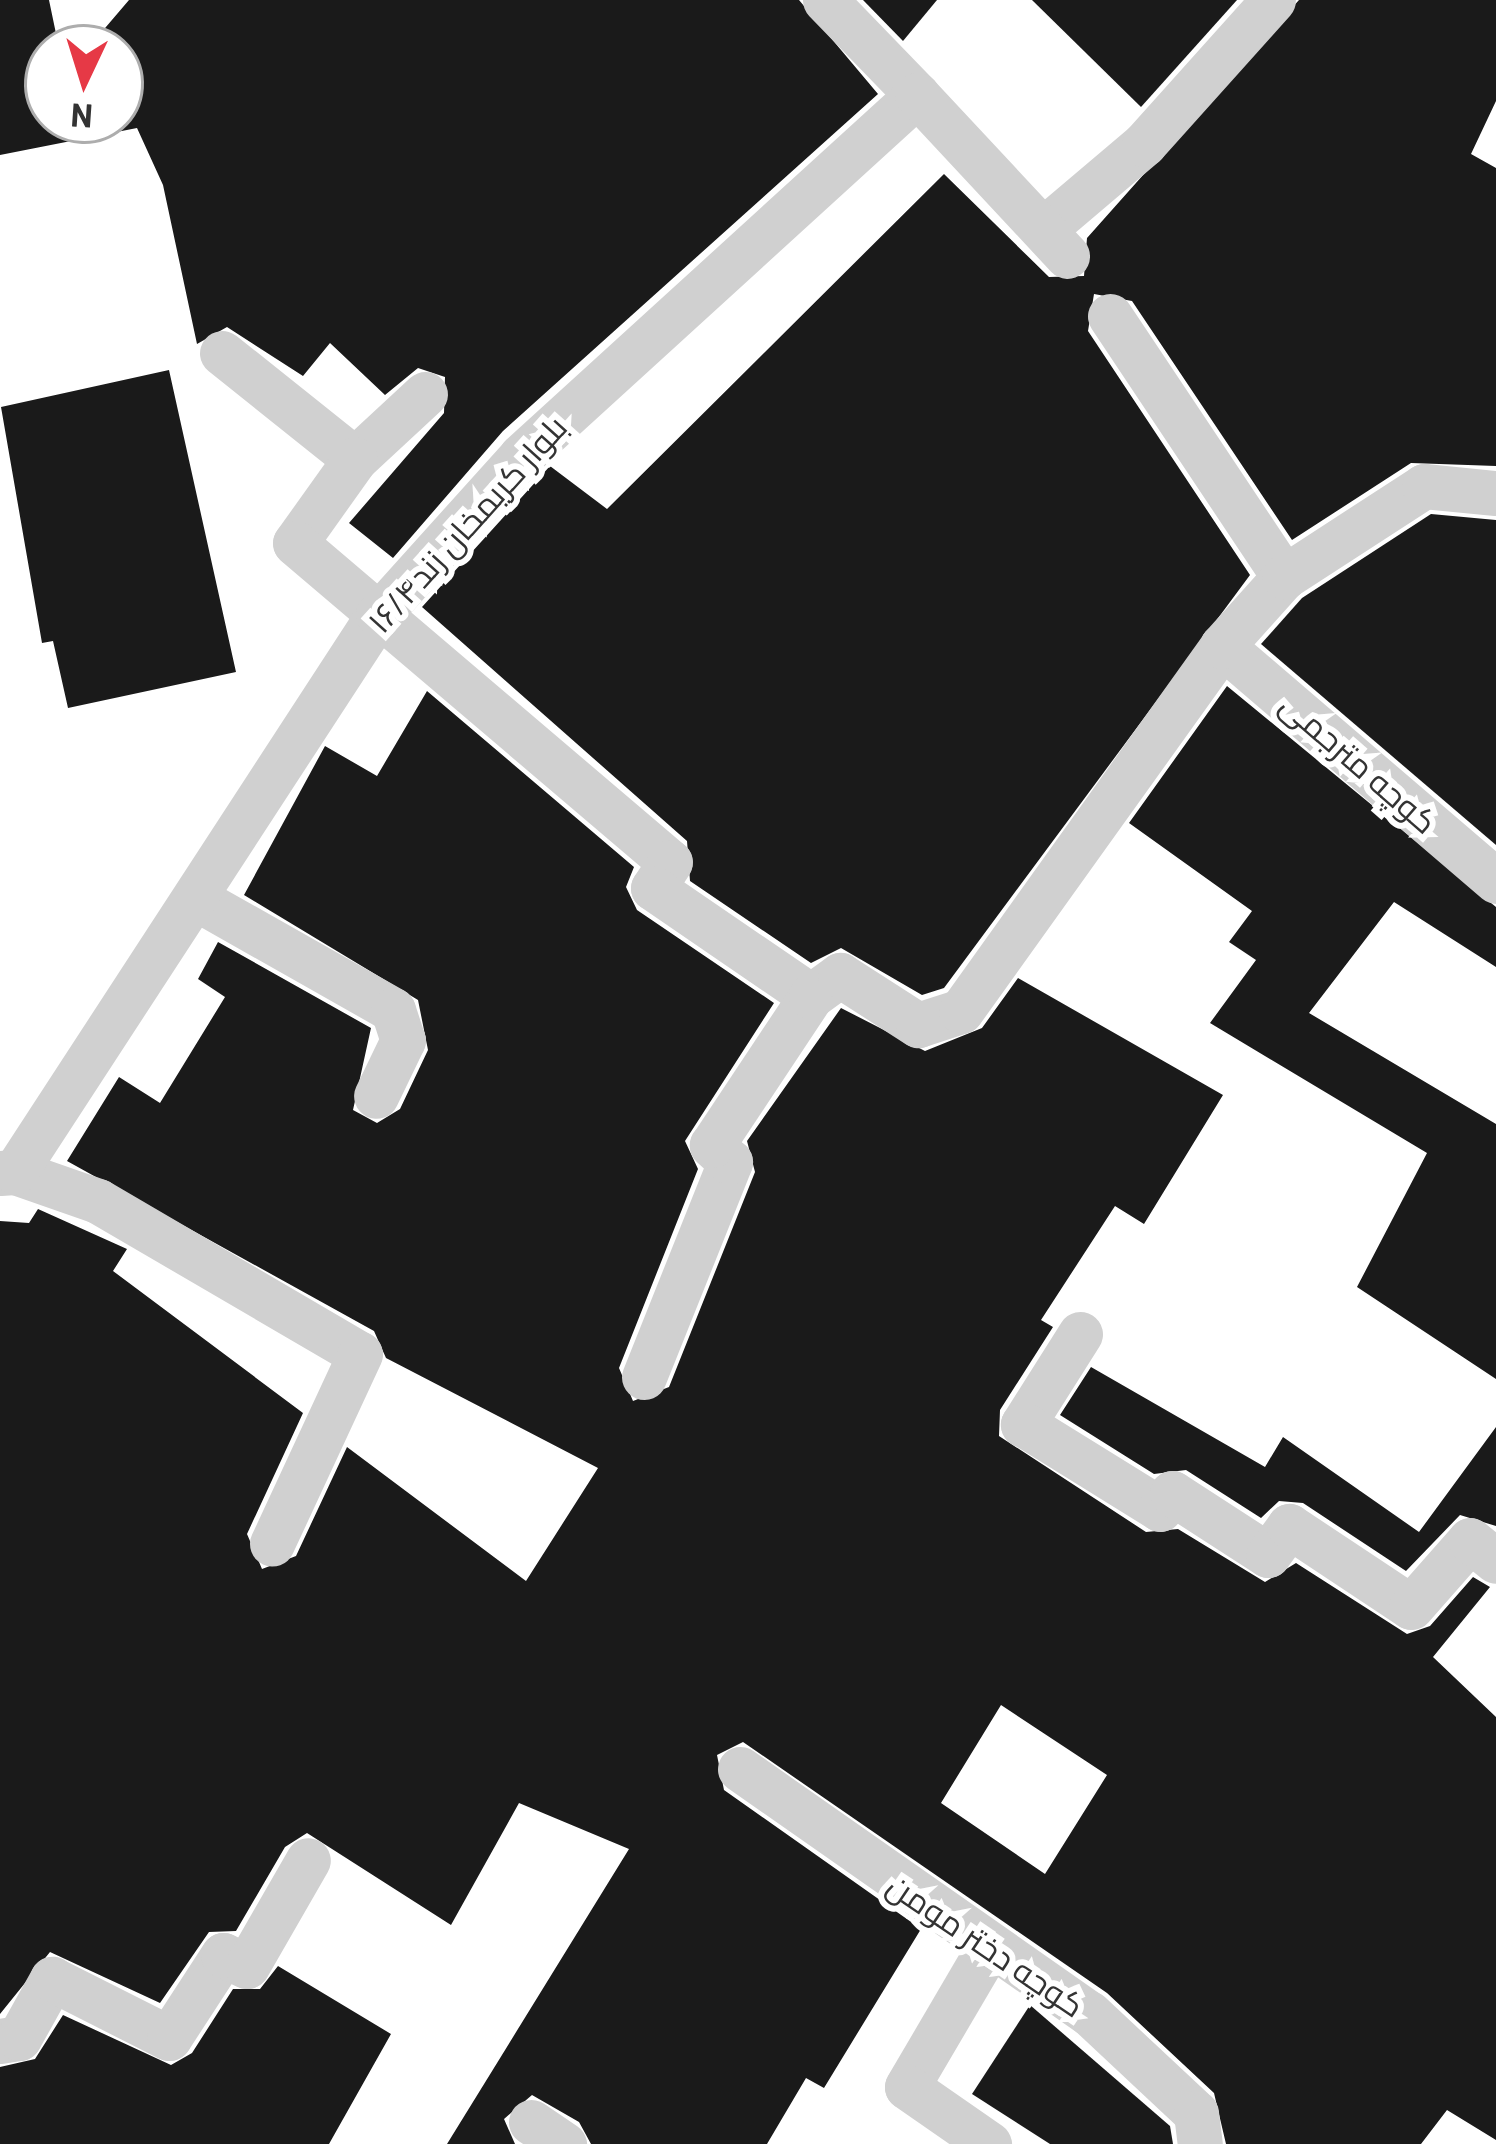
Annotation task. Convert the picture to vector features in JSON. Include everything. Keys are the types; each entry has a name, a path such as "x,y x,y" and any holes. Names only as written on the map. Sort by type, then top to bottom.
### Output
{"lane":[{"path":"825,0 1056,242 1273,0"},
{"name":"بلوار کریمخان زند۱۶/۴","path":"7,1172 197,899 378,615 521,456 917,95"},
{"path":"1110,316 1284,577"},
{"path":"222,353 355,459"},
{"path":"424,394 355,459 295,543 670,862 653,887 811,996"},
{"path":"644,1377 730,1162 712,1145 811,996 840,975 918,1025 961,1011 1222,646 1284,577 1424,486 1496,493"},
{"name":"کوچه مترجمی","path":"1222,646 1496,881"},
{"path":"197,899 393,1010 403,1040 376,1096"},
{"path":"7,1172 98,1201 360,1354 272,1544"},
{"path":"1080,1334 1023,1424 1160,1509 1172,1493 1268,1555 1289,1526 1411,1607 1470,1540 1496,1562"},
{"name":"کوچه دختر مومن","path":"740,1769 1089,2013 1196,2113 1201,2144"},
{"path":"0,2041 19,2038 52,1979 169,2038 223,1955 247,1966 308,1860"},
{"path":"989,1947 907,2087 989,2144"}],"building":[{"path":"0,0 49,0 54,24 24,24 24,144 56,144 0,155"},
{"path":"129,0 799,0 878,94 503,431 393,558 349,523 444,413 445,377 418,368 385,395 330,343 303,376 227,327 197,344 163,185 144,143 144,24 108,24"},
{"path":"863,0 937,0 903,41"},
{"path":"1032,0 1237,0 1141,107"},
{"path":"1299,0 1496,0 1496,101 1471,154 1496,168 1496,466 1411,463 1292,540 1132,301 1094,294 1088,331 1250,575 944,988 922,995 841,948 811,963 690,881 687,841 422,607 550,466 607,509 944,174 1049,277 1084,276 1087,238"},
{"path":"169,370 236,672 68,708 53,641 42,643 1,407"},
{"path":"1431,514 1496,520 1496,845 1261,644 1302,598"},
{"path":"1227,686 1496,907 1496,967 1394,902 1309,1013 1496,1124 1496,1379 1357,1287 1427,1153 1210,1023 1256,960 1229,942 1252,911 1129,823"},
{"path":"427,691 634,867 626,887 637,910 774,1003 685,1141 698,1169 619,1368 633,1401 669,1387 755,1172 747,1141 841,1008 925,1051 982,1028 1018,978 1223,1095 1144,1224 1115,1206 1041,1320 1053,1327 1000,1410 999,1436 1146,1532 1178,1529 1265,1582 1296,1563 1407,1634 1430,1626 1473,1577 1490,1587 1433,1657 1496,1717 1496,2140 1447,2110 1421,2144 1226,2144 1214,2093 1107,1993 743,1742 717,1755 724,1790 921,1929 824,2088 806,2078 767,2144 591,2144 579,2122 532,2095 504,2119 515,2144 447,2144 629,1849 519,1803 451,1925 307,1833 285,1847 236,1931 209,1932 160,2003 50,1952 0,2014 0,1221 29,1223 38,1209 127,1249 113,1271 303,1413 247,1534 262,1569 296,1556 347,1447 526,1581 598,1468 386,1358 374,1331 67,1161 119,1077 160,1103 225,997 198,979 218,942 371,1028 353,1110 377,1123 400,1109 428,1050 418,1000 244,895 325,746 377,776","holes":["1001,1705 1107,1775 1045,1874 941,1803"]},
{"path":"1091,1367 1265,1467 1283,1437 1419,1532 1496,1427 1496,1526 1460,1515 1406,1571 1303,1503 1279,1501 1261,1518 1186,1470 1154,1474 1060,1415"},
{"path":"278,1966 391,2034 329,2144 0,2144 0,2067 35,2059 63,2015 171,2065 192,2053 233,1989 260,1989"},
{"path":"1030,2005 1170,2126 1173,2144 1050,2144 972,2094"}]}
